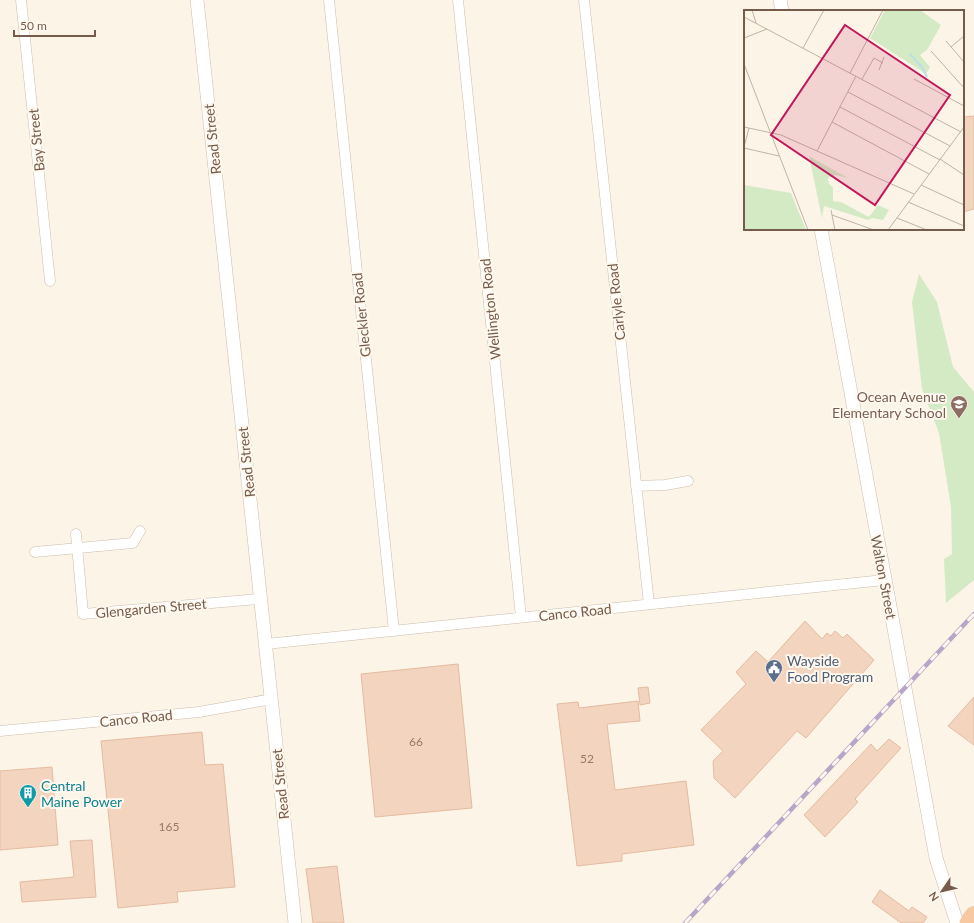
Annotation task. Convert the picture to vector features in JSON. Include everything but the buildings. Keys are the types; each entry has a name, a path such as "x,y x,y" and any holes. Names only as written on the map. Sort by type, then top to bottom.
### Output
{"highway":[{"path":"968,923 974,915"}],"street":[{"name":"Bay Street","path":"21,0 50,280"},
{"name":"Read Street","path":"197,0 295,923"},
{"name":"Gleckler Road","path":"329,0 394,631"},
{"name":"Wellington Road","path":"458,0 521,617"},
{"name":"Carlyle Road","path":"584,0 649,604"},
{"path":"780,0 782,10"},
{"name":"Walton Street","path":"821,230 936,858 957,923"},
{"path":"636,486 665,485 688,481"},
{"path":"35,552 133,543 140,531"},
{"path":"76,534 77,548"},
{"name":"Glengarden Street","path":"77,548 83,614 260,599"},
{"name":"Canco Road","path":"266,644 884,580"},
{"name":"Canco Road","path":"0,731 199,712 272,699"}],"green space":[{"path":"919,274 937,302 953,367 974,392 974,580 946,603 944,559 952,554 951,507 939,433 922,389 912,302"}],"railway":[{"path":"685,923 974,614"}],"place":[{"name":"Ocean Avenue Elementary School","path":"959,419"},
{"name":"Wayside Food Program","path":"774,683"},
{"name":"Central Maine Power","path":"28,808"}]}
